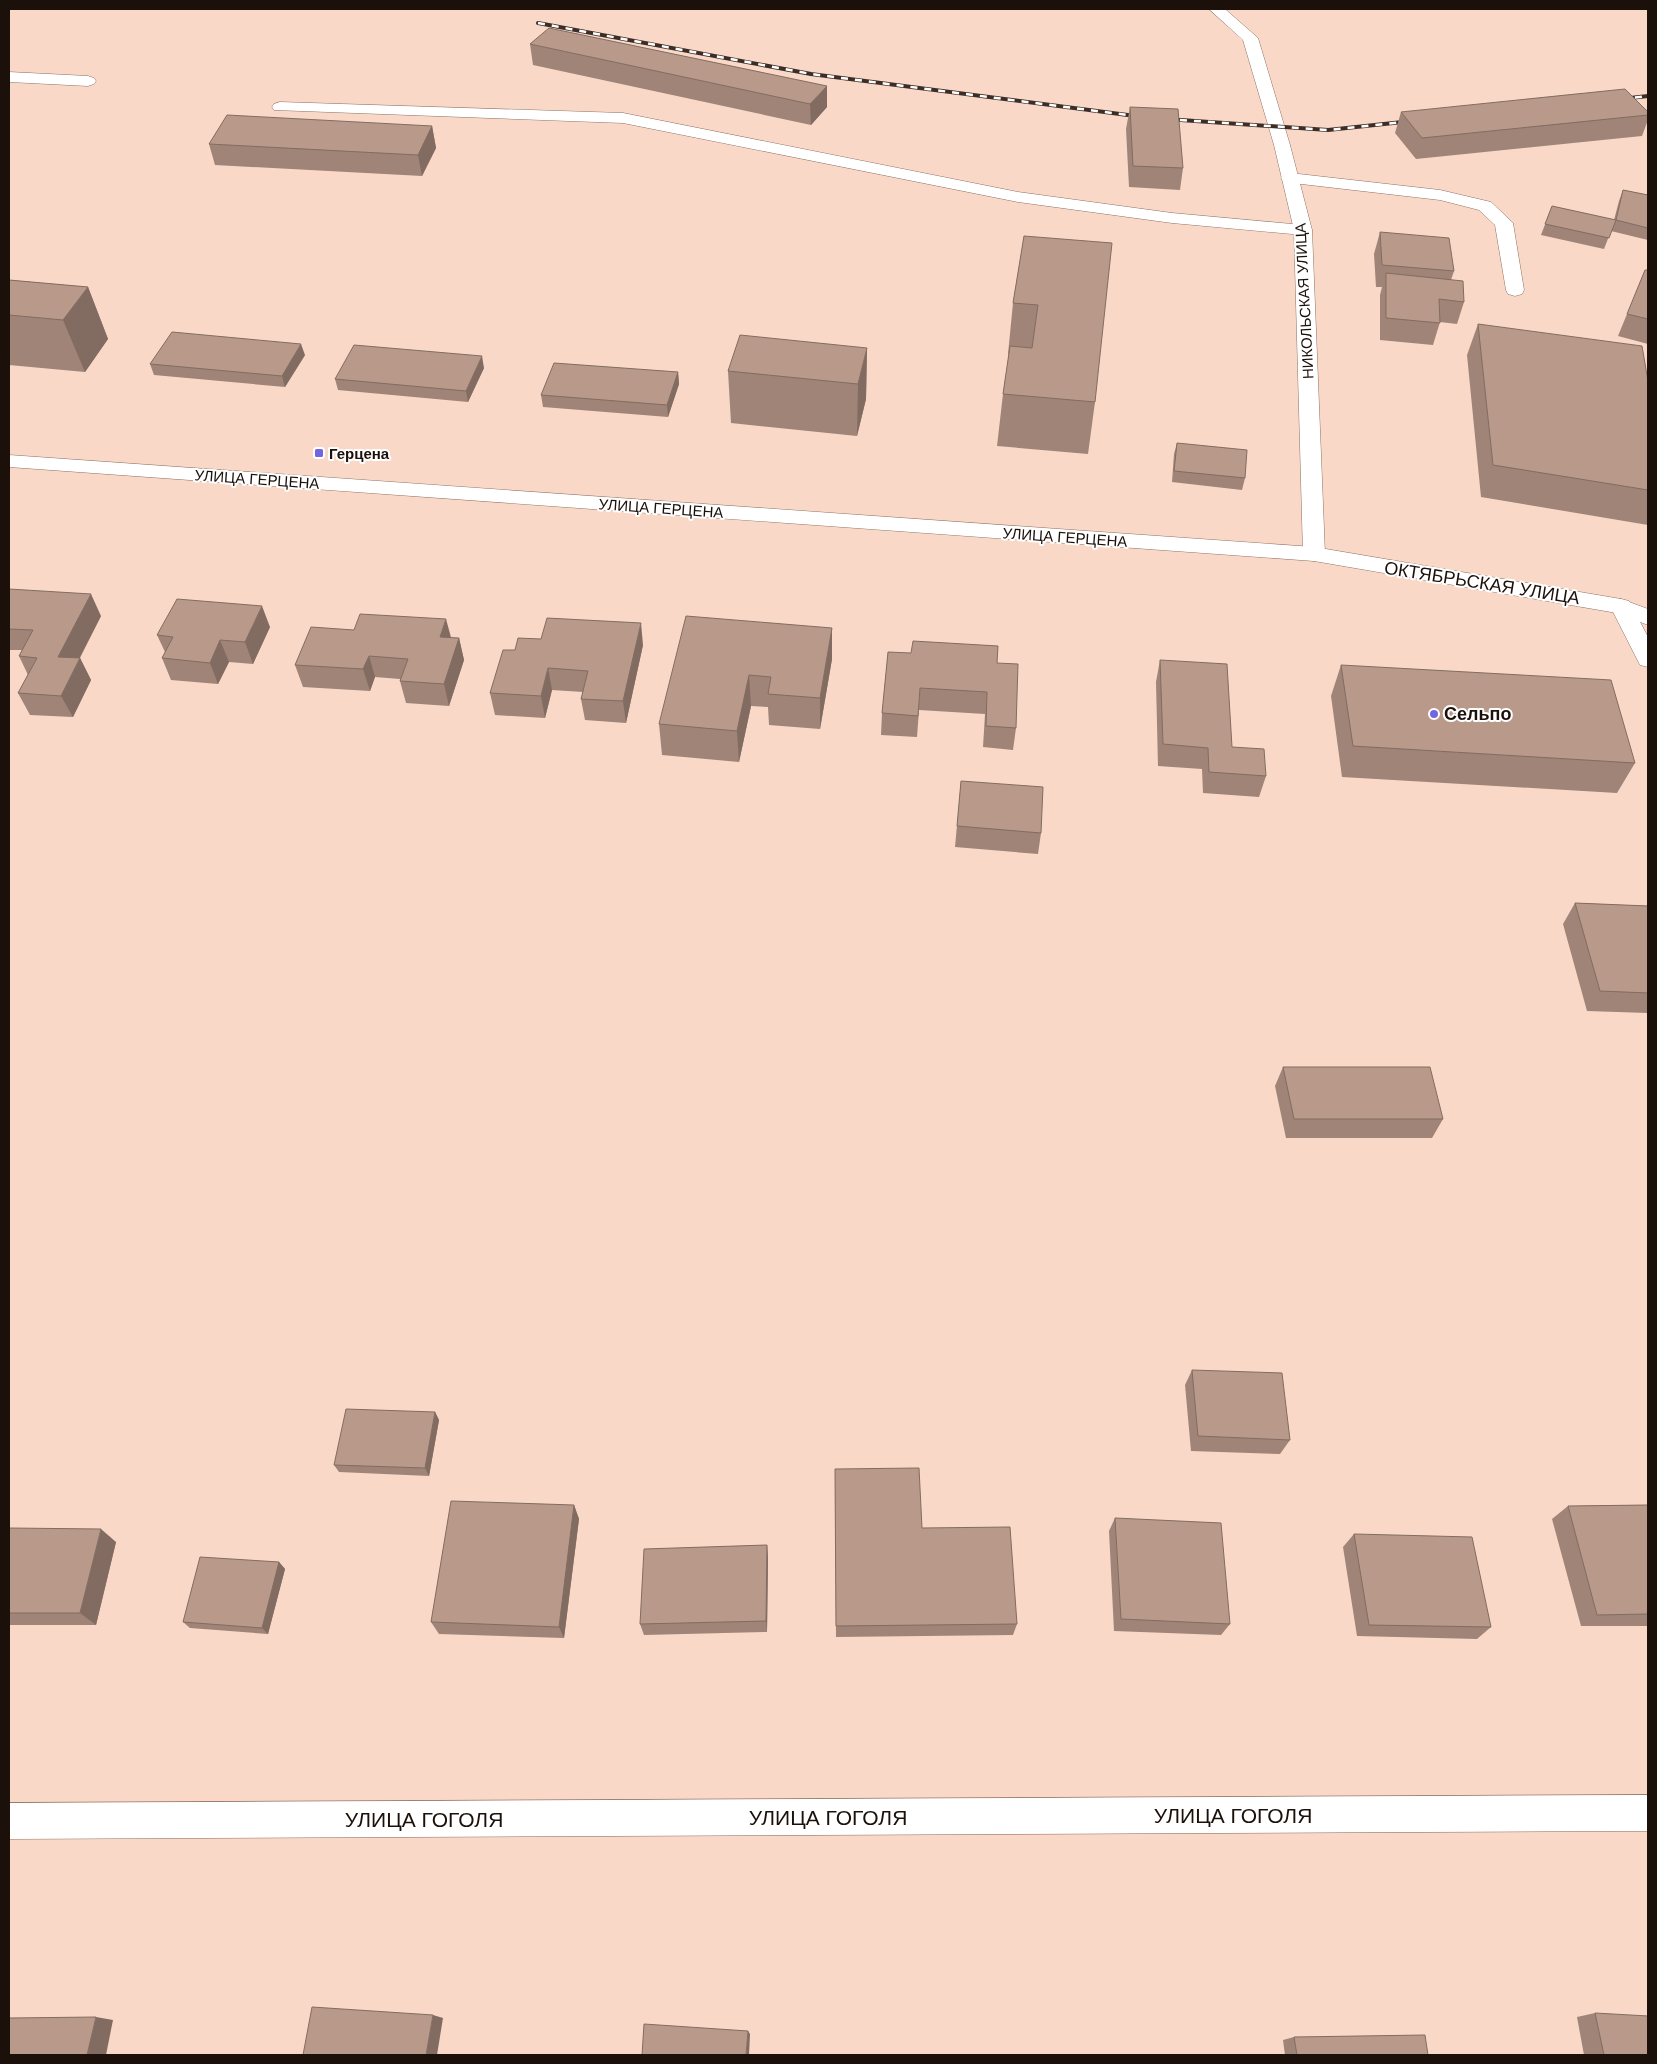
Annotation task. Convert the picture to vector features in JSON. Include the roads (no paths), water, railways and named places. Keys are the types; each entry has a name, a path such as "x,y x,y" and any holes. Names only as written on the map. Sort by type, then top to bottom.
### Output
{"street":[{"name":"НИКОЛЬСКАЯ УЛИЦА","path":"1216,9 1250,38 1304,230 1314,554"},
{"path":"9,77 88,81"},
{"path":"280,107 623,118 1018,197 1172,218 1304,230"},
{"path":"1290,178 1440,194 1485,206 1504,223 1515,290"},
{"name":"УЛИЦА ГЕРЦЕНА","path":"9,461 1314,554"},
{"name":"ОКТЯБРЬСКАЯ УЛИЦА","path":"1314,554 1621,606 1648,617"},
{"path":"1621,606 1648,659"},
{"name":"УЛИЦА ГОГОЛЯ","path":"9,1821 1648,1812"}],"railway":[{"path":"538,23 811,74 1143,117"},
{"path":"1621,99 1648,96"},
{"path":"1166,119 1328,130 1412,121"}],"place":[{"name":"Герцена","path":"319,453"},
{"name":"Сельпо","path":"1434,714"}]}
